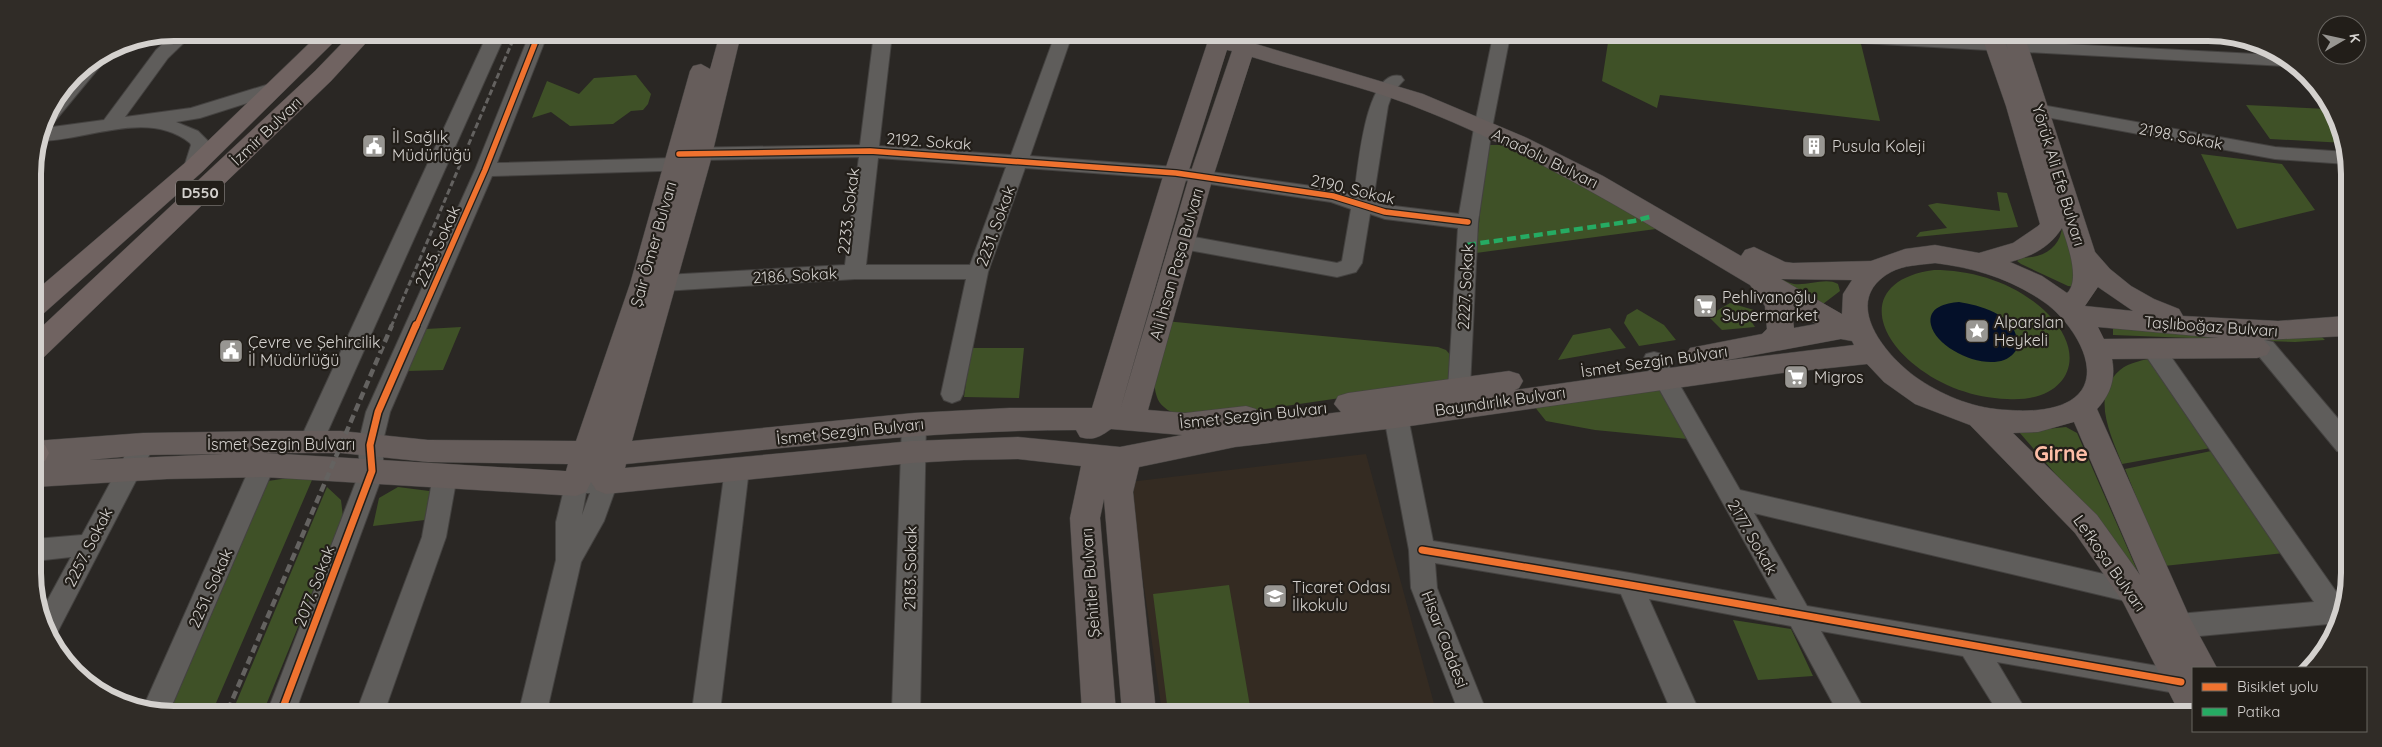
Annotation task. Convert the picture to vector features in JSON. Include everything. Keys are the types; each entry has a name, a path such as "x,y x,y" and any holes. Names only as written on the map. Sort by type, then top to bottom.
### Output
{"highway":[{"name":"İzmir Bulvarı","path":"42,300 194,167 323,42"},
{"name":"İzmir Bulvarı","path":"42,343 316,83 355,42"}],"main road":[{"name":"Ali İhsan Paşa Bulvarı","path":"1113,456 1088,444 1088,436 1095,423 1103,419 1213,41"},
{"name":"Ali İhsan Paşa Bulvarı","path":"1131,420 1201,177 1247,41"},
{"name":"Anadolu Bulvarı","path":"1256,41 1390,85 1415,99 1486,119 1604,166 1779,270 1819,273 1873,270"},
{"name":"Yörük Ali Efe Bulvarı","path":"2006,41 2028,108 2083,255 2086,286 2080,299 2071,311"},
{"name":"Şair Ömer Bulvarı","path":"688,159 710,42"},
{"name":"Şair Ömer Bulvarı","path":"600,453 653,283 688,159 727,42"},
{"name":"Yörük Ali Efe Bulvarı","path":"1982,261 2011,253 2036,242 2047,233 2052,224 2028,108"},
{"name":"Anadolu Bulvarı","path":"1486,119 1519,143 1595,182 1860,337 1895,376 1929,398 1960,412 2018,423 2034,422 2066,414 2081,406"},
{"path":"1860,337 1855,308 1856,294 1862,282 1873,270 1885,263 1917,255 1959,256 1982,261 2022,277 2071,311 2086,329 2096,348 2100,367 2099,382 2093,396 2081,406"},
{"path":"2083,255 2102,276 2125,296 2163,314 2203,326"},
{"path":"1752,273 1768,290 1781,312 1780,333 1769,343"},
{"name":"Taşlıboğaz Bulvarı","path":"2071,311 2203,326 2279,331 2341,327"},
{"name":"İsmet Sezgin Bulvarı","path":"606,482 736,469 1009,419 1103,419 1118,416 1131,420 1192,424 1459,388 1659,369 1718,353 1769,343 1860,337"},
{"name":"Bayındırlık Bulvarı","path":"1113,456 1235,436 1396,417 1659,369 1860,337"},
{"name":"Taşlıboğaz Bulvarı","path":"2096,348 2266,348 2341,344"},
{"name":"Lefkoşa Bulvarı","path":"2081,406 2178,626 2192,685"},
{"name":"Lefkoşa Bulvarı","path":"1979,417 2086,524 2134,592 2192,685"},
{"path":"1131,420 1142,432 1142,439 1135,452 1113,456 1138,706"},
{"name":"İsmet Sezgin Bulvarı","path":"41,475 263,466 371,458 428,450 600,453 913,438 1113,456"},
{"name":"İsmet Sezgin Bulvarı","path":"41,452 143,444 311,442 445,476 576,484"},
{"path":"600,453 606,482"},
{"path":"576,484 600,453"},
{"name":"Şehitler Bulvarı","path":"1099,706 1085,518 1113,456"}],"street":[{"name":"2227. Sokak","path":"1459,388 1468,222 1501,41"},
{"path":"2007,41 2276,60"},
{"path":"110,125 162,54 175,42"},
{"path":"311,442 493,42"},
{"name":"2235. Sokak","path":"371,458 378,412 485,170 536,42"},
{"name":"2233. Sokak","path":"855,272 883,42"},
{"name":"2231. Sokak","path":"952,394 978,272 1061,42"},
{"path":"1183,242 1344,270 1349,267 1352,263 1379,106 1390,85"},
{"path":"48,134 193,114 276,88"},
{"name":"2198. Sokak","path":"2028,108 2275,153 2339,157"},
{"path":"142,122 175,127 194,135 201,144 194,167"},
{"name":"2192. Sokak","path":"485,170 870,151 1176,173"},
{"name":"2190. Sokak","path":"1176,173 1333,196 1385,212 1468,222"},
{"name":"2186. Sokak","path":"653,283 855,272 978,272"},
{"path":"2152,347 2336,607"},
{"path":"2266,348 2341,438"},
{"name":"2177. Sokak","path":"1659,369 1848,705"},
{"name":"Hisar Caddesi","path":"1396,417 1422,550 1424,588 1470,705"},
{"name":"2183. Sokak","path":"906,706 913,438"},
{"name":"2257. Sokak","path":"50,621 143,444"},
{"name":"2077. Sokak","path":"283,706 371,458"},
{"name":"2251. Sokak","path":"158,705 263,466"},
{"path":"707,706 736,469"},
{"path":"373,706 434,537 445,476"},
{"path":"534,706 569,560 568,522 576,484 606,482 592,521 569,560"},
{"path":"1731,498 2134,592"},
{"path":"41,549 90,545"},
{"path":"1422,550 1630,584 1799,616 2192,685"},
{"path":"1630,584 1683,705"},
{"path":"2178,626 2335,611"},
{"path":"1971,645 2008,705"}],"shaded area":[{"name":"Ticaret Odası İlkokulu","path":"1366,454 1434,705 1161,706 1129,482"}],"green space":[{"path":"1608,41 1806,41 1861,44 1880,121 1660,95 1657,108 1602,81"},
{"path":"636,75 651,94 648,104 643,110 631,111 613,124 570,126 551,112 532,118 547,81 579,94 594,78"},
{"path":"2246,105 2323,109 2334,131 2337,143 2270,139"},
{"path":"1489,145 1504,145 1524,150 1656,229 1476,253 1486,154"},
{"path":"2201,154 2282,164 2315,210 2237,229"},
{"path":"1997,192 2007,193 2018,227 1916,237 1920,232 1947,228 1928,205 1937,203 2000,211"},
{"path":"2062,227 2067,227 2077,287 2068,286 2017,261 2022,258 2034,257 2051,249 2060,237"},
{"path":"1934,270 1965,273 1995,281 2023,294 2048,314 2061,330 2068,346 2069,361 2066,374 2057,385 2044,394 2027,398 2007,399 1982,396 1947,385 1916,366 1900,352 1889,337 1883,322 1882,307 1886,295 1896,284 1912,275"},
{"path":"1772,274 1794,284 1822,281 1833,282 1838,284 1840,291 1823,304"},
{"path":"1730,303 1754,310 1749,318 1755,327 1722,330 1708,316"},
{"path":"1637,309 1664,325 1676,340 1639,346 1624,323 1627,315"},
{"path":"1165,321 1438,347 1446,350 1453,358 1450,382 1197,419 1171,412 1158,400 1154,379"},
{"path":"2113,322 2319,334 2325,340 2295,342 2113,335"},
{"path":"461,327 443,370 407,371 426,329"},
{"path":"1610,328 1626,348 1558,360 1573,335"},
{"path":"971,348 1024,348 1019,398 964,397"},
{"path":"2156,357 2216,447 2122,464 2106,416 2106,392 2111,380 2124,367"},
{"path":"1655,390 1665,392 1688,439 1595,430 1546,421 1534,406"},
{"path":"2066,427 2077,433 2148,595 2100,525 2019,432"},
{"path":"2216,450 2284,553 2164,566 2125,469"},
{"path":"295,477 312,480 215,706 165,705 268,481"},
{"path":"327,487 341,500 343,517 266,706 235,706"},
{"path":"398,487 437,492 425,520 373,526 379,498"},
{"path":"1229,585 1250,705 1167,706 1153,594"},
{"path":"1733,620 1791,629 1813,676 1758,680"}],"water":[{"path":"1959,302 1985,308 2009,323 2014,330 2018,345 2014,353 2005,359 1994,362 1981,361 1968,357 1944,344 1936,335 1931,325 1932,314 1943,305"}],"railway":[{"path":"391,327 512,42"},
{"path":"230,706 392,325"}],"marked path":[{"path":"1467,245 1634,221 1653,216"}],"cycle path":[{"path":"284,706 372,471 370,445 378,412 485,170 536,42"},
{"path":"679,154 870,151 1176,173 1333,196 1385,212 1468,222"},
{"path":"1422,550 1630,584 1799,616 2181,682"}],"place":[{"name":"İl Sağlık Müdürlüğü","path":"374,146"},
{"name":"Pusula Koleji","path":"1814,146"},
{"name":"Pehlivanoğlu Supermarket","path":"1705,306"},
{"name":"Alparslan Heykeli","path":"1977,331"},
{"name":"Çevre ve Şehircilik İl Müdürlüğü","path":"231,351"},
{"name":"Migros","path":"1796,377"},
{"name":"Ticaret Odası İlkokulu","path":"1275,596"}],"district":[{"name":"Girne","path":"2061,454"}]}
